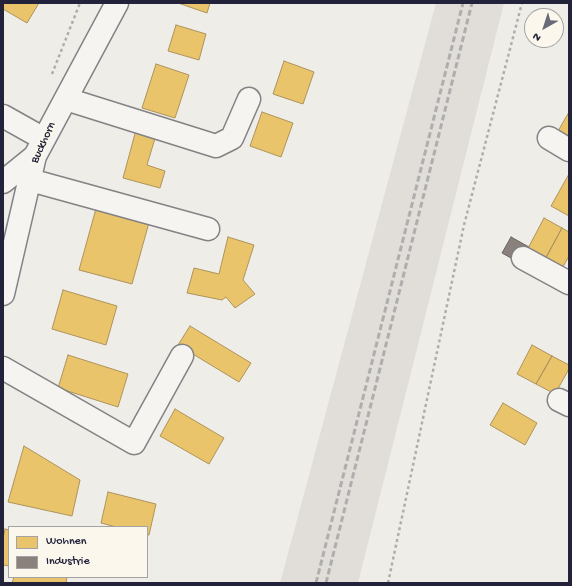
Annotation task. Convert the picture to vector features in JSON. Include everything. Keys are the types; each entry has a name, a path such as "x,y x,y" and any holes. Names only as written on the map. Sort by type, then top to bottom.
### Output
{"street":[{"name":"Buckhorn","path":"3,294 30,180 40,148 114,4"},
{"path":"66,99 216,146 232,138 249,99"},
{"path":"3,116 40,148 3,182"},
{"path":"550,138 569,150"},
{"path":"30,180 208,229"},
{"path":"523,258 569,283"},
{"path":"3,368 134,443 182,356"}],"path":[{"path":"52,75 80,3"},
{"path":"388,583 464,225 522,3"}],"shaded area":[{"path":"436,3 504,3 358,583 280,583"}],"building: Wohnen":[{"path":"3,3 39,3 27,23 3,9"},
{"path":"178,3 210,3 207,13"},
{"path":"176,25 206,34 199,60 168,51"},
{"path":"284,61 314,72 303,104 273,94"},
{"path":"156,64 189,75 175,118 142,108"},
{"path":"262,112 293,123 281,157 250,146"},
{"path":"569,112 569,146 554,138"},
{"path":"136,130 156,135 147,165 165,171 160,188 123,178"},
{"path":"569,174 569,216 551,206"},
{"path":"97,205 150,219 132,284 79,270"},
{"path":"544,218 562,228 543,263 525,254"},
{"path":"562,228 569,232 569,256 560,272 543,263"},
{"path":"228,237 254,245 243,280 255,294 235,308 226,297 222,300 187,293 194,268 219,274"},
{"path":"63,290 117,306 106,345 52,329"},
{"path":"190,326 251,363 239,382 178,345"},
{"path":"532,345 552,356 536,384 517,374"},
{"path":"68,355 128,374 118,407 58,388"},
{"path":"552,356 569,365 569,369 555,394 536,384"},
{"path":"503,403 537,423 525,445 490,425"},
{"path":"175,409 224,438 209,464 160,436"},
{"path":"24,446 80,480 72,516 8,502"},
{"path":"108,492 156,504 149,535 148,526 112,526 101,523"},
{"path":"5,529 8,530 8,566 3,565 3,538"},
{"path":"14,578 67,578 66,583 12,583"}],"building: Industrie":[{"path":"511,237 529,247 520,263 502,253"}],"railway":[{"path":"316,583 463,3"},
{"path":"326,583 472,3"}]}
